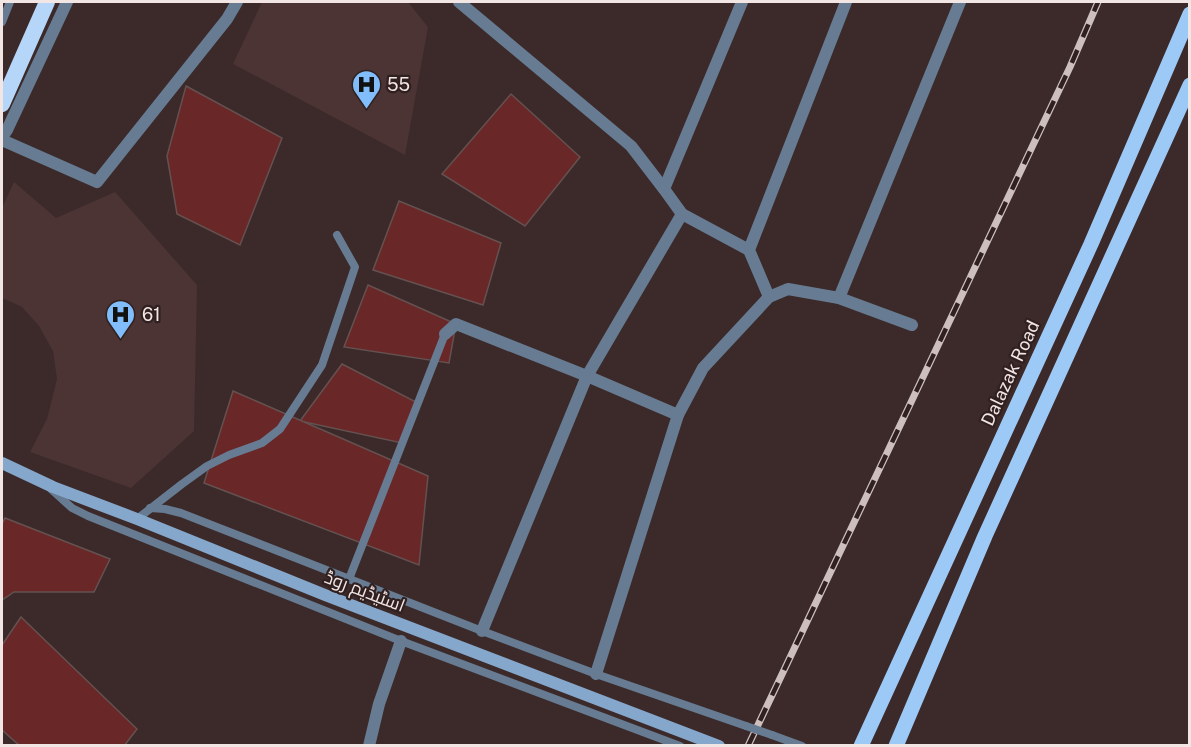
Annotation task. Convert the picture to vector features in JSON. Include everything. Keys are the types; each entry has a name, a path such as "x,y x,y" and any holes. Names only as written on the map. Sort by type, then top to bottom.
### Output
{"highway":[{"path":"2,104 47,2"}],"main road":[{"name":"Dalazak Road","path":"860,745 1091,244 1190,14"},
{"path":"896,746 985,536 1190,85"},
{"name":"اسٹیڈیم روڈ","path":"2,463 45,483 325,595 719,746"}],"street":[{"path":"67,2 2,138 98,182 227,19 237,2"},
{"path":"459,2 631,146 682,214 749,250 769,297"},
{"path":"664,189 742,2"},
{"path":"749,250 846,2"},
{"path":"839,298 960,2"},
{"path":"482,631 587,376 682,214"},
{"path":"596,674 678,415 703,369 769,297 788,289 839,298 912,326"},
{"path":"445,334 456,324 678,415"},
{"path":"369,746 379,704 401,641"}],"lane":[{"path":"2,22 10,2"},
{"path":"136,519 207,466 262,443 280,429 322,364 355,267 337,235"},
{"path":"349,579 445,334"},
{"path":"45,483 72,508 88,516 401,641 680,746"},
{"path":"150,508 181,513 596,674 802,746"}],"shaded area":[{"name":"55","path":"262,2 408,2 428,27 405,155 233,64"},
{"name":"61","path":"14,182 56,218 115,192 197,285 194,431 131,488 30,452 47,419 57,379 53,351 39,326 22,307 2,298 2,208"}],"building":[{"path":"186,86 282,138 240,245 177,214 167,156"},
{"path":"511,94 580,157 525,226 442,174"},
{"path":"399,201 501,243 483,305 373,270"},
{"path":"368,285 456,324 449,363 344,347"},
{"path":"342,364 418,403 402,443 300,421"},
{"path":"233,391 428,476 419,565 204,483"},
{"path":"5,518 110,559 94,592 14,592 2,600 2,524"},
{"path":"21,617 137,729 124,746 20,746 2,730 2,645"}],"railway":[{"path":"748,746 1070,67 1098,2"}],"place":[{"name":"55","path":"366,110"},
{"name":"61","path":"121,340"}]}
